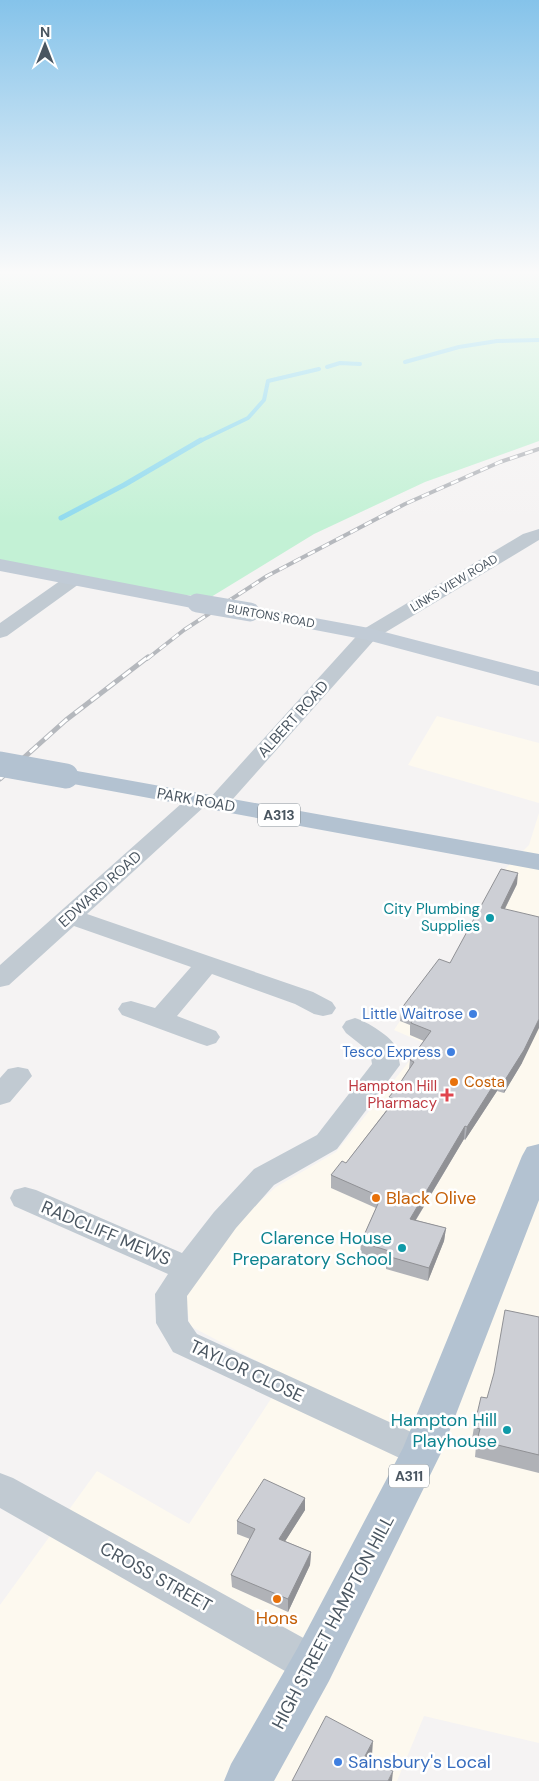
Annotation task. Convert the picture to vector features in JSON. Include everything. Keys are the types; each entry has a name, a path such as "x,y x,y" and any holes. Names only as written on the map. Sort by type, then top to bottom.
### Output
{"main road":[{"name":"PARK ROAD","path":"0,764 539,862"},
{"name":"HIGH STREET HAMPTON HILL","path":"248,1781 313,1664 420,1453 539,1156"}],"street":[{"name":"LINKS VIEW ROAD","path":"369,634 529,538 539,534"},
{"name":"BURTONS ROAD","path":"0,565 369,634 539,679"},
{"path":"0,632 73,580"},
{"name":"ALBERT ROAD","path":"208,802 369,634"},
{"name":"EDWARD ROAD","path":"0,979 70,916 208,802"},
{"path":"70,916 304,998 323,1008"},
{"path":"160,1020 206,965"},
{"path":"131,1009 206,1037"},
{"name":"TAYLOR CLOSE","path":"355,1027 383,1048 386,1065 328,1142 264,1177 225,1220 171,1294 172,1322 185,1343 420,1453"},
{"name":"RADCLIFF MEWS","path":"25,1198 188,1269"},
{"name":"CROSS STREET","path":"0,1489 313,1664"}],"shaded area":[{"path":"437,716 539,743 539,803 408,765"},
{"path":"539,813 539,1743 424,1716 397,1781 0,1781 0,1605 97,1471 189,1524 286,1376 190,1326 185,1294 240,1219 276,1187 336,1152 424,1043 394,1030 400,1021 447,975 506,868 529,845"}],"green space":[{"path":"0,357 539,357 539,441 425,482 314,534 211,597 183,595 0,562"}],"building":[{"path":"501,869 518,873 501,908 539,917 539,1019 524,1050 505,1080 498,1078 467,1127 465,1126 410,1219 446,1228 429,1268 387,1256 389,1251 361,1242 381,1197 331,1175 342,1161 346,1163 395,1100 389,1097 414,1062 410,1060 431,1031 411,1023 416,1014 401,1009 439,959 450,963"},
{"path":"505,1310 539,1317 539,1455 477,1440 480,1429 474,1427 481,1397 487,1398 494,1373"},
{"path":"264,1479 305,1498 279,1539 311,1552 288,1599 231,1575 255,1529 237,1521"},
{"name":"Sainsbury's Local","path":"326,1716 373,1741 365,1756 393,1771 388,1781 292,1781"}],"waterway":[{"path":"405,362 423,357"},
{"path":"327,367 340,363 360,364"},
{"path":"198,442 248,418 264,400 268,381 319,369"},
{"path":"61,518 124,485 201,440"}],"railway":[{"path":"147,659 184,630 267,576 405,504 500,462 539,449"},
{"path":"0,779 66,720 148,657"}],"place":[{"name":"City Plumbing Supplies","path":"490,918"},
{"name":"Little Waitrose","path":"473,1014"},
{"name":"Tesco Express","path":"451,1052"},
{"name":"Costa","path":"454,1082"},
{"name":"Hampton Hill Pharmacy","path":"447,1095"},
{"name":"Black Olive","path":"376,1198"},
{"name":"Clarence House Preparatory School","path":"402,1248"},
{"name":"Hampton Hill Playhouse","path":"507,1430"},
{"name":"Hons","path":"277,1599"},
{"name":"Sainsbury's Local","path":"338,1762"}]}
